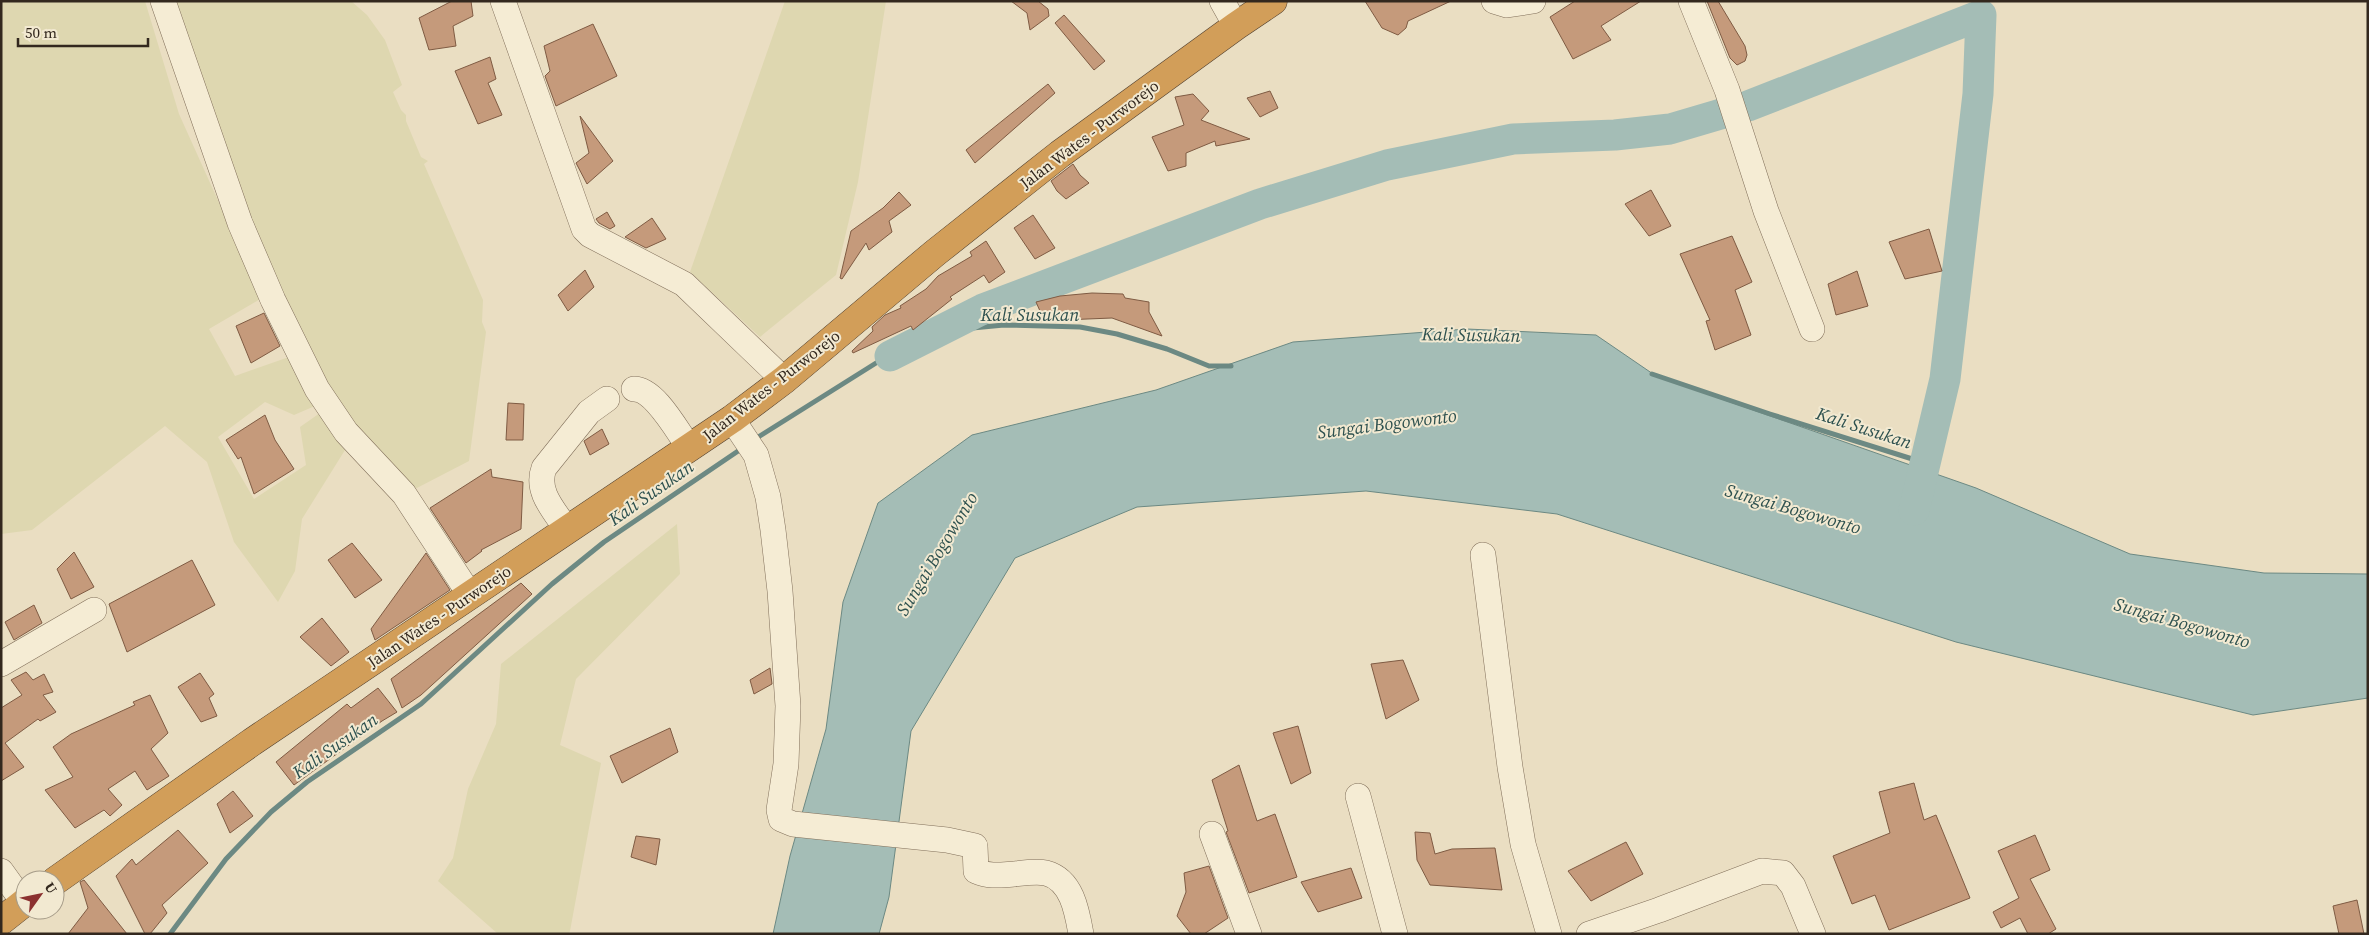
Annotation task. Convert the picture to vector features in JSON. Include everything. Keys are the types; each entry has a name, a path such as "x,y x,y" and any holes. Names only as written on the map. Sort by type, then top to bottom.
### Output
{"highway":[{"name":"Jalan Wates - Purworejo","path":"65,874 252,742 689,448 736,426 784,380 935,253 1060,154 1273,1"},
{"path":"1,920 15,910"}],"street":[{"path":"162,1 240,223 273,300 317,389 346,432 404,494 470,595"},
{"path":"503,1 584,229 590,235 684,284 784,380"},
{"path":"1222,1 1236,26"},
{"path":"1494,1 1507,5 1534,1"},
{"path":"1691,1 1727,90 1742,143 1812,329"},
{"path":"634,389 640,389 651,397 689,448"},
{"path":"567,530 541,490 540,478 544,468 588,412 608,398"},
{"path":"736,426 756,455 768,497 773,530 780,591 788,706 786,764 779,814 783,821 793,824 947,840 975,846 976,871 988,877 1045,873 1060,881 1069,892 1074,904 1081,934"},
{"path":"1483,556 1510,767 1523,844 1549,934"},
{"path":"1,664 94,610"},
{"path":"1358,796 1395,934"},
{"path":"1212,834 1249,934"},
{"path":"1589,934 1762,870 1783,873 1793,886 1813,934"},
{"path":"1,871 15,890"}],"shaded area":[{"path":"1,1 145,1 179,114 262,298 209,329 235,376 289,357 315,406 294,415 265,402 218,437 254,499 306,465 300,427 320,413 345,450 302,519 295,571 278,602 234,542 207,462 165,426 32,530 1,534"},
{"path":"170,1 351,1 367,15 385,40 402,85 393,92 401,110 406,115 406,121 421,157 428,161 424,164 483,300 482,322 486,332 469,461 413,490 325,389 253,231"},
{"path":"785,1 886,1 858,182 836,275 760,337 690,272"},
{"path":"677,524 680,574 576,679 560,745 601,763 569,934 498,934 438,881 453,858 468,789 496,724 501,664"}],"water":[{"name":"Sungai Bogowonto","path":"1467,329 1596,335 1656,376 1976,488 2130,554 2264,573 2368,574 2368,698 2253,715 1956,642 1557,514 1366,491 1137,507 1015,558 911,731 889,897 879,934 773,934 790,856 826,729 843,602 878,503 972,435 1156,390 1293,342"}],"building":[{"path":"452,1 471,1 473,16 453,26 456,46 429,50 419,18"},
{"path":"1011,1 1038,1 1048,9 1049,16 1030,30 1027,13"},
{"path":"1365,1 1451,1 1408,21 1406,28 1398,35 1382,28"},
{"path":"1575,1 1641,1 1601,26 1611,40 1573,59 1550,17"},
{"path":"1707,1 1718,1 1745,46 1747,55 1745,61 1737,65 1730,58"},
{"path":"1064,15 1105,61 1094,70 1055,23"},
{"path":"593,24 617,76 556,106 545,76 550,71 544,46"},
{"path":"490,57 496,79 488,83 502,115 478,124 455,71"},
{"path":"1048,84 1055,93 975,163 966,150"},
{"path":"1270,91 1278,108 1260,117 1247,98"},
{"path":"1193,94 1209,111 1201,120 1250,139 1216,146 1215,141 1186,153 1186,166 1168,171 1152,137 1184,125 1175,97"},
{"path":"580,116 613,161 587,184 576,163 589,153"},
{"path":"1073,164 1080,175 1089,183 1066,199 1057,191 1051,181"},
{"path":"1651,190 1671,226 1649,236 1625,204"},
{"path":"899,192 911,205 889,221 892,232 869,250 866,243 842,279 840,278 851,231 883,208"},
{"path":"607,212 615,226 610,229 599,223 596,219"},
{"path":"1033,215 1055,248 1035,259 1014,228"},
{"path":"652,218 666,239 646,248 625,237"},
{"path":"1929,229 1942,271 1905,279 1889,242"},
{"path":"1732,236 1752,282 1735,290 1751,335 1715,350 1706,321 1710,320 1680,254"},
{"path":"986,241 1005,272 989,283 984,275 950,297 952,299 913,330 911,326 853,353 852,351 873,331 872,327 885,315 901,308 900,306 926,289 938,276 972,256 970,252"},
{"path":"585,270 594,287 568,311 558,295"},
{"path":"1857,271 1868,306 1836,315 1828,284"},
{"path":"1092,293 1123,294 1125,298 1149,302 1149,312 1162,336 1112,318 1038,321 1040,311 1036,302 1060,296"},
{"path":"264,313 280,346 251,363 236,326"},
{"path":"508,403 524,404 523,440 506,440"},
{"path":"265,415 275,440 294,469 254,494 241,457 238,459 226,440"},
{"path":"602,429 609,444 590,455 584,441"},
{"path":"491,469 492,477 523,482 521,529 481,550 466,563 430,508"},
{"path":"352,543 382,580 355,598 328,560"},
{"path":"74,552 94,587 71,599 57,569"},
{"path":"426,553 450,590 375,640 371,629"},
{"path":"192,560 215,605 127,652 109,604"},
{"path":"521,583 532,594 421,695 402,708 391,679"},
{"path":"34,605 42,623 14,640 5,622"},
{"path":"322,618 349,652 331,666 300,637"},
{"path":"1403,660 1419,700 1386,719 1371,664"},
{"path":"770,668 772,684 754,694 750,680"},
{"path":"26,672 33,680 44,674 53,692 43,695 56,712 40,721 38,719 5,743 24,767 1,781 1,708 22,695 11,680"},
{"path":"200,673 214,694 209,698 217,716 201,722 178,687"},
{"path":"378,688 397,712 294,785 276,762 347,704 351,708"},
{"path":"150,695 168,733 151,749 169,776 147,790 135,771 108,789 122,805 110,816 104,810 75,828 45,790 73,777 53,747 71,734 135,705 133,702"},
{"path":"1298,726 1311,773 1291,784 1273,733"},
{"path":"670,728 678,752 622,783 610,756"},
{"path":"1239,765 1257,821 1275,814 1297,877 1249,893 1226,832 1228,831 1212,780"},
{"path":"1914,783 1924,820 1936,815 1970,898 1889,930 1875,895 1852,904 1833,856 1890,833 1879,792"},
{"path":"233,791 253,816 230,833 217,804"},
{"path":"178,830 208,863 162,905 167,913 150,934 145,934 116,876 132,859 136,865"},
{"path":"1415,832 1430,833 1435,854 1452,849 1495,848 1502,890 1430,885 1417,860"},
{"path":"2035,835 2050,870 2030,879 2056,929 2048,934 2028,934 2020,918 2001,928 1993,912 2019,898 1998,851"},
{"path":"636,836 660,839 656,865 631,857"},
{"path":"1626,842 1643,874 1591,901 1568,871"},
{"path":"1209,866 1228,918 1204,934 1191,934 1177,916 1186,892 1184,873"},
{"path":"1351,868 1362,898 1318,912 1301,882"},
{"path":"84,880 127,934 68,934 88,908 80,882"},
{"path":"2357,900 2364,934 2339,934 2333,906"}],"waterway":[{"path":"890,356 983,309 1260,204 1387,165 1513,139 1615,135 1670,129 1748,106 1981,15 1978,94 1945,379 1914,510"},
{"name":"Kali Susukan","path":"755,439 884,358 962,329 1004,325 1080,327 1117,334 1167,349 1209,366 1231,366"},
{"name":"Kali Susukan","path":"1652,374 1925,463"},
{"name":"Kali Susukan","path":"170,934 226,859 271,812 307,782 421,704 552,584 604,542 744,447"}]}
